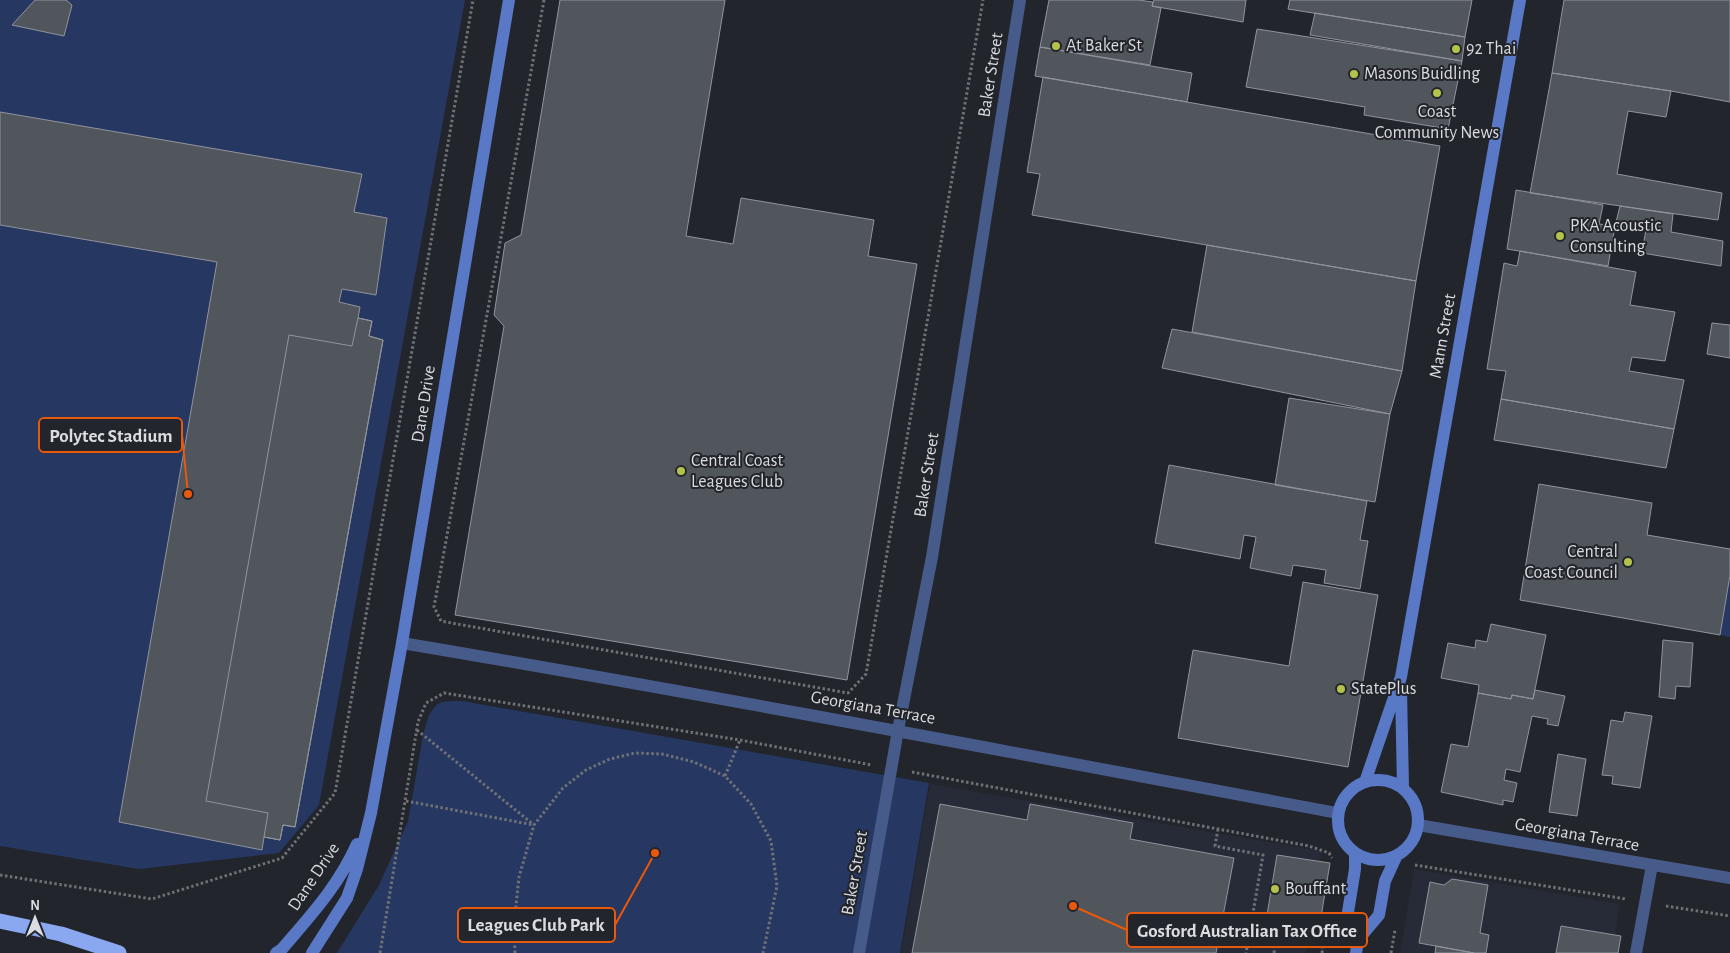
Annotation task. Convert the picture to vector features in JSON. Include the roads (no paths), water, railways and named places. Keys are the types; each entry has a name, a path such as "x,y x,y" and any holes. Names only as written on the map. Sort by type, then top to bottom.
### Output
{"highway":[{"path":"0,921 61,934 118,953"}],"street":[{"name":"Dane Drive","path":"312,953 347,898 357,869 371,813 402,644 509,0"},
{"name":"Baker Street","path":"859,953 898,730 932,557 1020,0"},
{"name":"Mann Street","path":"1365,782 1401,678 1520,0"},
{"name":"Georgiana Terrace","path":"402,644 548,667 898,730 1337,813"},
{"name":"Mann Street","path":"1401,678 1403,788"},
{"path":"1371,780 1394,782 1410,795 1418,815 1418,825 1414,837 1407,848 1385,860 1373,860 1360,856 1349,849 1341,838 1337,826 1337,813 1341,801 1349,791 1365,782 1371,780"},
{"name":"Dane Drive","path":"276,953 282,949 322,904 348,865 371,813"},
{"name":"Georgiana Terrace","path":"1418,825 1730,878"},
{"path":"1355,852 1355,869 1348,912 1358,940 1356,953"},
{"path":"1358,940 1379,915 1385,881 1397,855"},
{"path":"1636,953 1652,865"}],"place":[{"name":"At Baker St","path":"1056,46"},
{"name":"92 Thai","path":"1456,49"},
{"name":"Masons Buidling","path":"1354,74"},
{"name":"Coast Community News","path":"1437,93"},
{"name":"PKA Acoustic Consulting","path":"1560,236"},
{"name":"Central Coast Leagues Club","path":"681,471"},
{"name":"Polytec Stadium","path":"188,494"},
{"name":"Central Coast Council","path":"1628,562"},
{"name":"StatePlus","path":"1341,689"},
{"name":"Leagues Club Park","path":"655,853"},
{"name":"Bouffant","path":"1275,889"},
{"name":"Gosford Australian Tax Office","path":"1073,906"}]}
